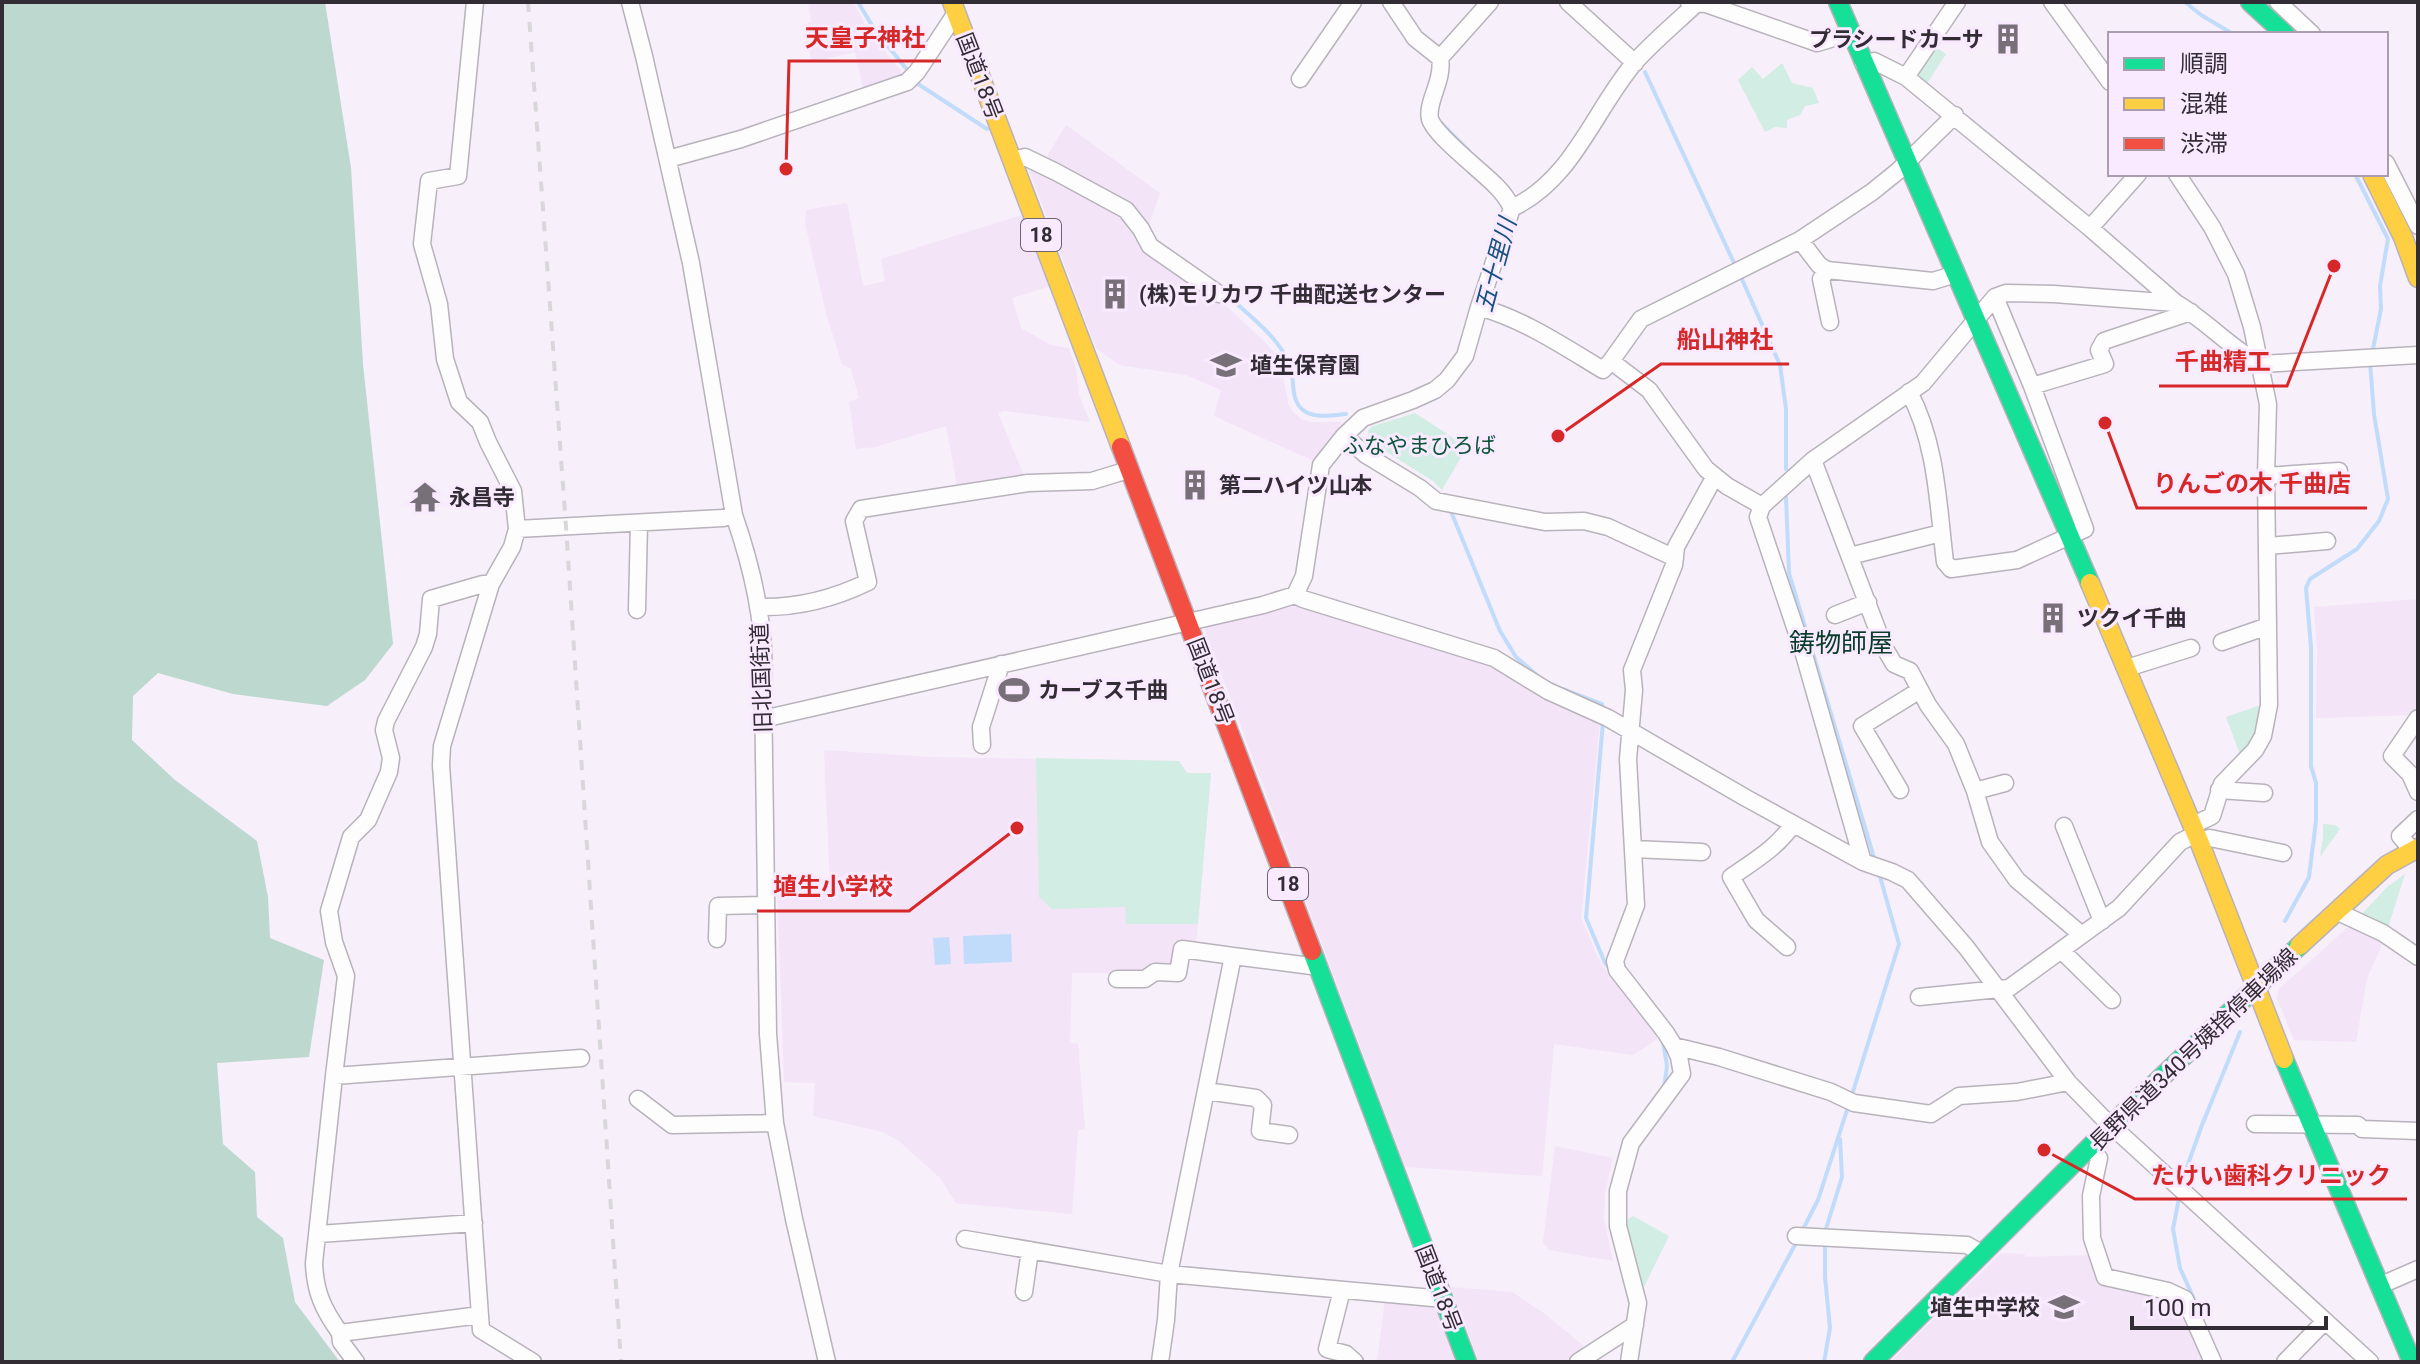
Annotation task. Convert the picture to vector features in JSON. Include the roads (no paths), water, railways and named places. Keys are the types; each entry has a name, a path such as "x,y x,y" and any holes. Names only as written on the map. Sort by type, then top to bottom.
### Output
{"main road":[{"path":"1838,2 2127,668 2311,1125 2412,1362"},
{"path":"2250,2 2283,32"},
{"name":"国道18号","path":"954,8 1467,1362"},
{"path":"2373,176 2403,237 2418,278"},
{"name":"長野県道340号姨捨停車場線","path":"1873,1362 2255,987 2387,865 2415,849"}],"street":[{"path":"475,2 458,176 429,181 422,244 439,304 445,359 459,402 480,422 513,491 517,529 512,547 491,584 442,746 441,765 481,1330 533,1362"},
{"name":"旧北国街道","path":"630,2 668,159 701,320 734,515 746,549 758,607 765,658 763,719 768,1034 775,1123 827,1362"},
{"path":"1300,79 1353,2"},
{"path":"1391,2 1415,38 1440,58 1442,69 1430,108 1431,121 1498,187 1512,208"},
{"path":"1440,58 1490,2"},
{"path":"1568,2 1635,63"},
{"path":"1295,595 1304,576 1321,465 1363,418 1413,400 1435,390 1447,380 1465,356 1512,208 1531,199 1574,154 1635,63 1693,2 1817,43 1850,33"},
{"path":"1906,77 1957,2"},
{"path":"2052,2 2108,79"},
{"path":"2278,2 2310,32"},
{"path":"668,159 741,139 907,82 917,72 954,8"},
{"path":"1863,63 1874,61 1906,77 2176,303 2238,352 2260,364 2418,355"},
{"path":"1479,307 1498,312 1603,370 1641,319 1800,240 1872,192 1955,115"},
{"path":"1013,160 1025,157 1126,210 1150,246 1219,294"},
{"path":"2388,167 2418,226"},
{"path":"2090,228 2136,176"},
{"path":"1919,997 2009,988 2102,921 2119,908 2180,842 2196,833 2212,816 2222,784 2255,750 2263,736 2270,686 2266,476 2268,404 2236,274 2212,227 2178,176"},
{"path":"1800,240 1819,265 1827,270 1933,281 1956,274"},
{"path":"1827,270 1821,279 1830,322"},
{"path":"1872,865 1758,517 1762,506 1813,460 1923,383 1995,297 2006,293 2176,303"},
{"path":"1909,392 1918,410 1932,457 1945,562 1951,569 2017,560 2085,529 1995,297"},
{"path":"2005,387 2105,364 2099,350 2104,341 2191,312"},
{"path":"1611,361 1649,390 1706,469 1727,486 1762,506"},
{"path":"1344,436 1366,455 1436,501 1545,522 1584,521 1608,527 1675,558"},
{"path":"2031,447 2051,438"},
{"path":"1813,460 1884,647 1894,664 1910,671 1956,744 1975,791 1990,842 2017,880 2082,935"},
{"path":"758,607 794,607 849,591 868,582 854,521 861,509 1028,483 1092,481 1128,470"},
{"path":"2266,476 2339,471"},
{"path":"1629,1362 1628,1329 1638,1303 1618,1226 1618,1191 1631,1143 1682,1074 1674,1046 1617,970 1615,961 1636,905 1628,759 1634,690 1632,670 1675,558 1676,547 1715,476"},
{"path":"517,529 734,515"},
{"path":"637,610 639,523"},
{"path":"1850,556 1941,533"},
{"path":"2268,546 2327,541"},
{"path":"356,1362 341,1342 340,1333 315,1288 314,1263 346,976 334,942 329,911 351,837 368,820 389,772 391,758 384,730 386,721 424,647 431,599 491,584"},
{"path":"763,719 1263,605 1295,595 1494,658 1548,691 1603,715 1793,824 1908,880 2000,990 2068,1082 2370,1362"},
{"path":"1835,615 1868,602"},
{"path":"2222,642 2268,626"},
{"path":"2127,668 2191,648"},
{"path":"982,745 981,727 1001,664"},
{"path":"1900,790 1862,726 1920,690"},
{"path":"2418,718 2392,756 2410,774 2418,792"},
{"path":"1975,791 2005,783"},
{"path":"2219,790 2264,793"},
{"path":"2415,849 2400,836 2418,819"},
{"path":"1787,947 1756,920 1731,877 1767,852 1793,824"},
{"path":"2064,826 2102,921"},
{"path":"2196,833 2283,853"},
{"path":"1633,849 1702,852"},
{"path":"717,939 718,906 766,905"},
{"path":"2338,912 2383,933 2418,957"},
{"path":"1117,979 1145,979 1155,972 1178,973 1182,949 1319,967"},
{"path":"2062,951 2112,1000"},
{"path":"1160,1362 1169,1274 1233,956"},
{"path":"1674,1046 1719,1057 1831,1092 1850,1101 1931,1114 1959,1096 2017,1092 2068,1082"},
{"path":"334,1076 581,1058"},
{"path":"1206,1091 1256,1098 1263,1105 1260,1131 1289,1135"},
{"path":"638,1099 672,1125 775,1123"},
{"path":"2255,1124 2358,1125 2362,1129 2418,1131"},
{"path":"2090,1147 2099,1158 2091,1196 2092,1238 2105,1277 2168,1291 2185,1299 2213,1362"},
{"path":"319,1234 474,1223"},
{"path":"1799,1236 1967,1245 1983,1254"},
{"path":"965,1239 1169,1274 1444,1299"},
{"path":"1024,1292 1030,1250"},
{"path":"2379,1286 2418,1269"},
{"path":"1342,1290 1327,1349 1346,1354 1355,1362"},
{"path":"340,1333 480,1315"},
{"path":"2285,1362 2325,1321"},
{"path":"1578,1362 1628,1329"}],"water":[{"path":"1011,934 1012,962 964,964 963,936"},
{"path":"949,937 951,964 935,965 933,938"}],"waterway":[{"path":"858,2 874,29 909,72"},
{"path":"2185,2 2230,32"},
{"path":"1645,72 1735,265"},
{"path":"915,82 987,129"},
{"name":"五十里川","path":"1441,123 1469,151"},
{"path":"2356,176 2388,239 2380,286 2381,309 2372,354"},
{"path":"1741,277 1780,365 1786,409 1786,469"},
{"path":"1225,293 1261,325 1284,353 1291,369 1294,394 1303,410 1318,415 1346,414"},
{"path":"2285,921 2309,877 2316,821 2316,783 2311,766 2311,647 2306,588 2310,579 2357,549 2379,521 2388,499 2374,414 2370,362"},
{"path":"1364,442 1374,451"},
{"path":"1786,497 1789,573 1875,861"},
{"path":"1450,509 1500,631 1516,657 1538,676"},
{"path":"1563,689 1602,704 1603,709"},
{"path":"1603,722 1586,918 1611,970"},
{"path":"1851,1098 1899,944 1879,873"},
{"path":"2182,1181 2240,1032"},
{"path":"1663,1041 1667,1066 1664,1088"},
{"path":"1801,1233 1818,1200 1848,1107"},
{"path":"1825,1232 1842,1177 1840,1139"},
{"path":"2179,1198 2173,1229 2180,1268 2194,1299"},
{"path":"1732,1362 1797,1241"},
{"path":"1824,1362 1830,1328 1825,1241"}],"railway":[{"path":"528,2 621,1362"}],"place":[{"name":"プラシードカーサ","path":"2008,39"},
{"name":"天皇子神社","path":"786,169"},
{"name":"千曲精工","path":"2334,266"},
{"name":"(株)モリカワ 千曲配送センター","path":"1115,294"},
{"name":"埴生保育園","path":"1226,365"},
{"name":"りんごの木 千曲店","path":"2105,423"},
{"name":"船山神社","path":"1558,436"},
{"name":"第二ハイツ山本","path":"1195,485"},
{"name":"永昌寺","path":"425,497"},
{"name":"ツクイ千曲","path":"2053,618"},
{"name":"カーブス千曲","path":"1014,690"},
{"name":"埴生小学校","path":"1017,828"},
{"name":"たけい歯科クリニック","path":"2044,1150"},
{"name":"埴生中学校","path":"2064,1307"}],"district":[{"name":"鋳物師屋","path":"1841,643"}],"park label":[{"name":"ふなやまひろば","path":"1419,445"}]}
